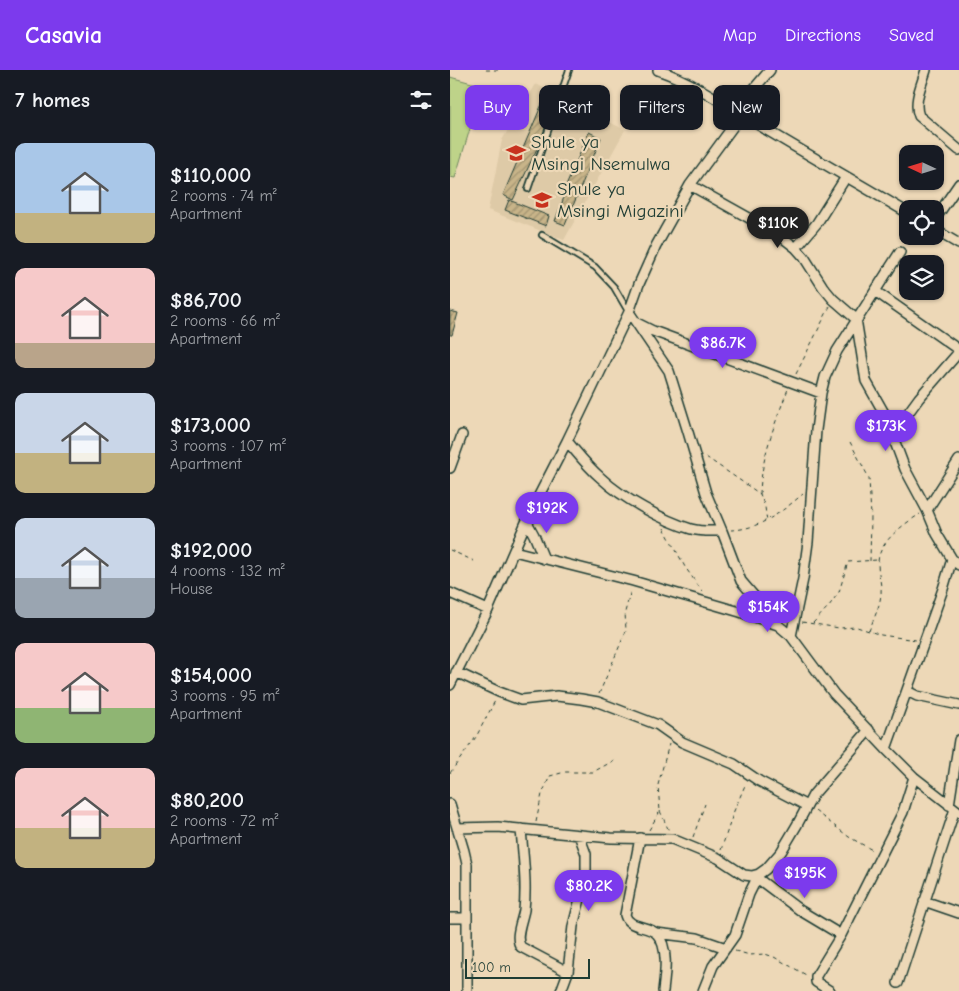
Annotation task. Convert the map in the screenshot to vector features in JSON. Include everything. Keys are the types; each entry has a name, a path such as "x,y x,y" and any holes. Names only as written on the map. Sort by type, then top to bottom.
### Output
{"street":[{"path":"658,70 682,78 713,96"},
{"path":"759,85 770,70"},
{"path":"926,70 920,88 917,112 919,116 959,150"},
{"path":"450,685 488,610 527,522 629,312 638,284 656,246 678,204 727,130"},
{"path":"769,130 899,209"},
{"path":"796,248 817,223 846,177"},
{"path":"944,206 959,184"},
{"path":"690,185 771,230 796,248 833,299 856,319 866,381 881,408 905,469 927,510 937,534 952,559 959,565"},
{"path":"944,235 959,244"},
{"path":"790,636 803,579 808,542 811,487 821,393 825,377 837,351 856,319 900,252"},
{"path":"875,290 959,351 919,398 892,434"},
{"path":"629,312 669,371 706,493 741,581 790,636 834,694 914,778 954,809"},
{"path":"635,322 653,331 821,393"},
{"path":"450,468 462,435"},
{"path":"568,441 586,464 614,489 660,516 691,529 722,531"},
{"path":"927,510 959,460"},
{"path":"527,522 544,559"},
{"path":"514,551 633,581 778,624"},
{"path":"886,749 952,559"},
{"path":"450,593 488,610"},
{"path":"456,672 521,700 557,696 596,702 658,725 671,736 734,764 784,795 807,806"},
{"path":"906,691 917,696 959,705"},
{"path":"703,991 713,966 739,926 749,894 758,876 782,852 813,795 869,730"},
{"path":"898,983 954,809 959,740"},
{"path":"830,991 819,985 815,980 818,972 841,935 903,812 914,778"},
{"path":"450,804 455,833 467,864 467,991"},
{"path":"455,833 498,827 579,835 672,839 718,858 744,875 758,876 801,911 841,935"},
{"path":"521,829 526,888 524,911 518,937 519,945 568,972"},
{"path":"561,991 568,972 573,926 587,868 586,854 579,835"},
{"path":"642,838 625,915 628,921 656,933 697,938 726,948"},
{"path":"924,901 959,912"},
{"path":"450,918 467,918"},
{"path":"656,933 663,945 665,960 666,975 663,991"}],"lane":[{"path":"528,189 569,70"},
{"path":"542,235 595,267 614,288 629,312"}],"path":[{"path":"486,70 500,70"},
{"path":"767,522 765,507 760,494 760,478 772,434 791,382 833,299"},
{"path":"850,442 869,478 871,517 870,561"},
{"path":"706,458 760,494"},
{"path":"722,531 751,528 767,522 811,487"},
{"path":"869,631 881,595 878,560 883,549 894,532 927,510"},
{"path":"660,516 664,528 685,567 711,604"},
{"path":"450,550 474,561"},
{"path":"813,623 829,606 838,592 848,562 878,560"},
{"path":"596,702 626,631 625,612 633,581"},
{"path":"794,621 839,628 857,627 924,642"},
{"path":"450,773 476,737 499,692"},
{"path":"671,736 658,785 660,811 672,839"},
{"path":"534,830 539,804 550,776 565,772 593,772 615,760"},
{"path":"718,858 734,811 750,775"},
{"path":"813,795 813,805 816,811 849,837 881,855"},
{"path":"690,845 705,804"},
{"path":"642,838 654,824 660,811"},
{"path":"726,948 750,955 765,954 774,957 815,980"}],"shaded area":[{"path":"536,84 539,86 539,130 610,130 610,122 620,127 620,130 625,130 564,240 488,210 502,140 508,130 529,130 529,96"}],"green space":[{"path":"450,77 479,85 465,85 465,130 470,130 455,178 450,177"}],"building":[{"path":"539,111 539,130 544,130 541,140 513,200 503,195"},
{"path":"589,132 601,138 565,225 555,221 566,192 564,191"},
{"path":"509,200 549,216 546,226 505,210"},
{"path":"450,311 458,313 452,335 450,335"}],"place":[{"name":"Shule ya Msingi Nsemulwa","path":"516,153"},
{"name":"Shule ya Msingi Migazini","path":"542,200"}]}
